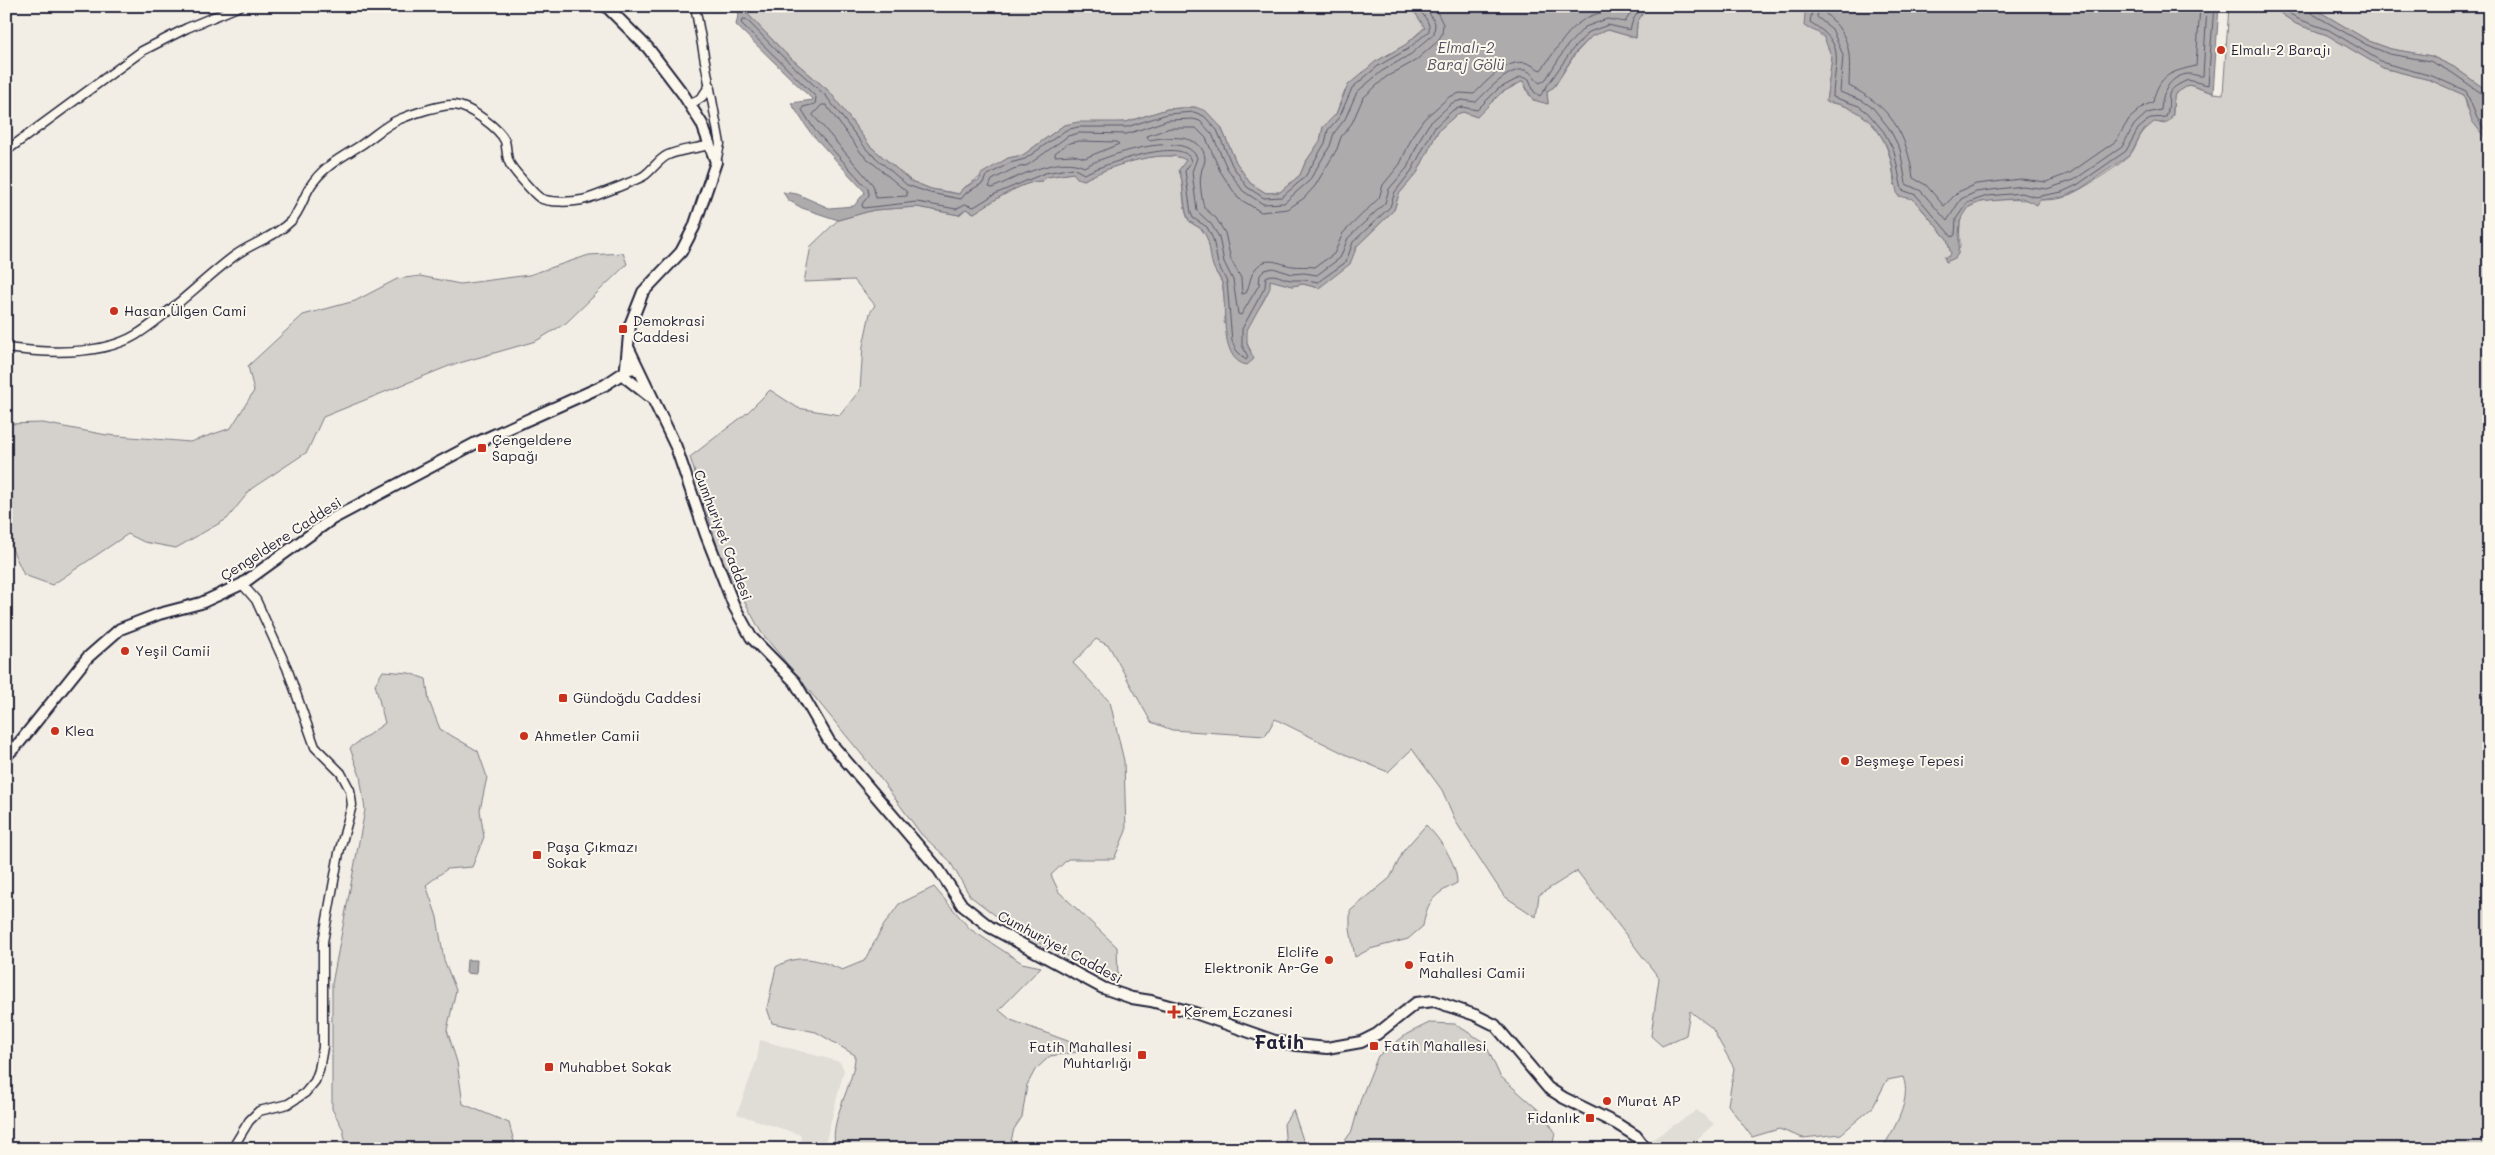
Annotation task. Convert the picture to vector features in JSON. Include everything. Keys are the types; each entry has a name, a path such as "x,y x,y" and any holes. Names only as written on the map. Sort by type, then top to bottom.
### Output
{"main road":[{"path":"606,6 648,48 690,105 702,124 716,162 694,227 681,252 643,292 630,324 625,377 654,401"},
{"name":"Cumhuriyet Caddesi","path":"629,349 676,447 706,535 734,606 751,637 795,682 829,741 939,870 962,905 990,927 1103,988 1132,998 1195,1013 1275,1041 1327,1048 1361,1042 1377,1034 1416,1003 1434,1001 1475,1015 1495,1025 1548,1088 1617,1124 1636,1136 1646,1149"},
{"path":"633,368 639,372 639,379 605,385 627,370 633,368"},
{"name":"Çengeldere Caddesi","path":"6,756 19,743 87,658 120,629 159,614 201,603 242,584 332,519 476,443 605,385"}],"street":[{"path":"6,151 142,51 187,28 240,6"},
{"path":"695,6 698,36 710,85 720,144 716,162"},
{"path":"690,105 702,97 710,85"},
{"path":"6,348 62,352 115,344 135,335 183,300 245,248 266,239 290,222 302,207 314,181 335,160 362,145 384,127 400,119 423,112 452,105 460,106 485,120 500,133 505,142 509,162 516,171 539,198 551,200 592,198 644,175 667,155 709,145"},
{"path":"232,1149 249,1121 260,1111 288,1104 305,1093 315,1081 320,1070 323,942 340,852 352,805 350,790 341,773 315,748 287,668 256,600 242,584"}],"shaded area":[{"path":"740,6 1405,6 1416,14 1425,27 1405,45 1375,62 1344,92 1336,114 1323,127 1320,141 1305,163 1300,175 1280,192 1266,193 1250,183 1236,162 1221,127 1195,107 1167,109 1126,122 1064,125 1023,155 1008,158 962,189 960,194 931,189 911,181 870,146 830,92 785,53"},
{"path":"1647,6 1809,6 1805,13 1815,30 1826,40 1832,58 1826,102 1842,105 1855,111 1867,119 1876,129 1889,154 1894,184 1906,196 1913,199 1947,239 1951,254 1946,261 1960,248 1962,216 1968,208 1987,201 2052,200 2069,195 2097,179 2130,155 2143,132 2154,121 2163,124 2173,115 2174,94 2189,85 2213,93 2223,94 2229,6 2270,6 2296,24 2327,35 2383,68 2430,80 2464,95 2467,108 2489,143 2489,1149 1882,1149 1903,1105 1905,1086 1903,1077 1887,1080 1873,1107 1841,1134 1803,1138 1779,1129 1752,1137 1728,1105 1734,1068 1712,1028 1690,1011 1686,1035 1662,1046 1651,1036 1659,978 1577,871 1539,895 1536,917 1504,896 1456,822 1442,790 1412,749 1388,772 1347,755 1275,719 1265,736 1172,730 1151,722 1109,646 1096,639 1073,663 1110,702 1124,761 1126,831 1114,859 1068,859 1051,875 1059,892 1117,947 1118,980 1020,934 970,896 949,860 921,834 872,767 761,632 721,558 690,457 747,413 770,390 798,408 840,415 860,390 863,346 870,313 875,305 854,280 804,282 811,246 838,220 874,210 917,207 959,215 966,209 974,213 1016,188 1025,184 1042,181 1046,177 1073,173 1084,180 1120,165 1150,157 1177,157 1187,160 1179,170 1188,219 1201,229 1208,238 1215,271 1222,284 1225,308 1224,323 1251,351 1247,342 1247,332 1265,298 1270,279 1292,286 1303,284 1319,288 1356,250 1357,246 1394,210 1399,194 1417,173 1438,131 1457,114 1463,112 1477,117 1501,93 1523,81 1529,95 1548,104 1547,91 1554,87 1576,53 1592,36 1608,30 1636,38 1637,22"},
{"path":"2310,6 2489,6 2489,92 2454,67 2431,56 2391,49 2369,41"},
{"path":"623,253 627,264 566,323 536,341 449,366 323,417 307,452 251,489 227,519 176,548 144,542 128,534 52,585 24,575 6,536 6,424 43,423 107,435 190,442 231,428 254,391 248,366 303,315 355,301 397,279 420,276 460,284 529,275 589,255"},
{"path":"383,671 409,673 426,679 429,701 440,729 478,751 487,777 480,810 484,837 472,867 447,869 426,885 437,917 444,960 456,990 447,1030 457,1062 463,1104 509,1123 516,1149 297,1149 302,1143 346,1145 343,1129 332,1109 332,984 365,810 360,776 350,748 385,723 375,684"},
{"path":"1426,825 1447,852 1454,867 1457,883 1433,899 1427,910 1423,926 1408,939 1370,949 1355,957 1350,929 1350,911 1390,878 1404,850"},
{"path":"934,887 970,929 1022,963 1041,967 999,1010 1011,1020 1092,1050 1050,1056 1035,1070 1027,1085 1022,1117 1014,1129 1009,1149 837,1149 834,1139 835,1128 851,1078 855,1055 816,1032 772,1023 767,1008 776,967 793,960 809,959 842,970 864,961 884,925 899,904"},
{"path":"1429,1023 1455,1024 1485,1043 1500,1076 1543,1114 1555,1132 1552,1149 1339,1149 1352,1131 1361,1098 1378,1056 1407,1034"},
{"path":"760,1040 840,1062 844,1070 824,1148 801,1141 801,1135 737,1114 757,1059"},
{"path":"1293,1110 1306,1149 1286,1149 1284,1124"},
{"path":"1697,1110 1714,1124 1695,1141 1683,1149 1651,1149 1647,1143"}],"water":[{"name":"Elmalı-2 Baraj Gölü","path":"740,6 785,53 830,92 870,146 911,181 931,189 959,194 962,189 980,179 981,174 1008,158 1023,155 1064,125 1078,122 1126,122 1167,109 1195,107 1206,111 1221,127 1236,162 1250,183 1266,193 1280,192 1300,175 1305,163 1320,141 1323,127 1336,114 1348,85 1375,62 1405,45 1425,28 1416,14 1405,6 1647,6 1637,23 1636,38 1608,30 1592,36 1575,53 1554,87 1547,91 1548,104 1533,100 1523,81 1501,93 1477,117 1463,112 1457,114 1438,131 1417,173 1399,194 1394,210 1357,246 1350,264 1319,288 1303,284 1292,286 1270,280 1270,288 1247,330 1247,344 1254,359 1247,365 1238,361 1231,353 1227,342 1224,292 1221,281 1213,266 1205,234 1189,220 1186,212 1179,170 1186,160 1164,156 1150,157 1120,165 1084,180 1077,178 1073,173 1047,177 1042,181 1025,184 1016,188 974,213 966,209 959,215 917,207 874,210 838,220 802,208 788,200 783,192 797,194 829,208 854,206 865,192 810,132 791,103 813,100 736,25"},
{"path":"1809,6 2219,6 2213,93 2189,85 2175,94 2172,115 2167,122 2154,122 2142,132 2130,155 2080,189 2063,197 2040,200 2037,205 2022,198 1980,202 1969,207 1960,221 1958,254 1955,258 1946,262 1944,257 1948,257 1951,254 1947,239 1913,199 1898,196 1890,156 1879,133 1862,115 1839,104 1826,102 1832,58 1823,35 1804,26 1805,13"},
{"path":"2270,6 2310,6 2369,41 2391,49 2431,56 2454,67 2489,92 2489,143 2472,121 2464,95 2430,80 2383,68 2327,35 2296,24"},
{"path":"467,960 477,960 476,974 466,973"}],"place":[{"name":"Elmalı-2 Barajı","path":"2221,50"},
{"name":"Hasan Ülgen Cami","path":"114,311"},
{"name":"Demokrasi Caddesi","path":"623,329"},
{"name":"Çengeldere Sapağı","path":"482,448"},
{"name":"Yeşil Camii","path":"125,651"},
{"name":"Gündoğdu Caddesi","path":"563,698"},
{"name":"Klea","path":"55,731"},
{"name":"Ahmetler Camii","path":"524,736"},
{"name":"Beşmeşe Tepesi","path":"1845,761"},
{"name":"Paşa Çıkmazı Sokak","path":"537,855"},
{"name":"Elclife Elektronik Ar-Ge","path":"1329,960"},
{"name":"Fatih Mahallesi Camii","path":"1409,965"},
{"name":"Kerem Eczanesi","path":"1174,1012"},
{"name":"Fatih Mahallesi","path":"1374,1046"},
{"name":"Fatih Mahallesi Muhtarlığı","path":"1142,1055"},
{"name":"Muhabbet Sokak","path":"549,1067"},
{"name":"Murat AP","path":"1607,1101"},
{"name":"Fidanlık","path":"1590,1118"}],"district":[{"name":"Fatih","path":"1279,1042"}]}
